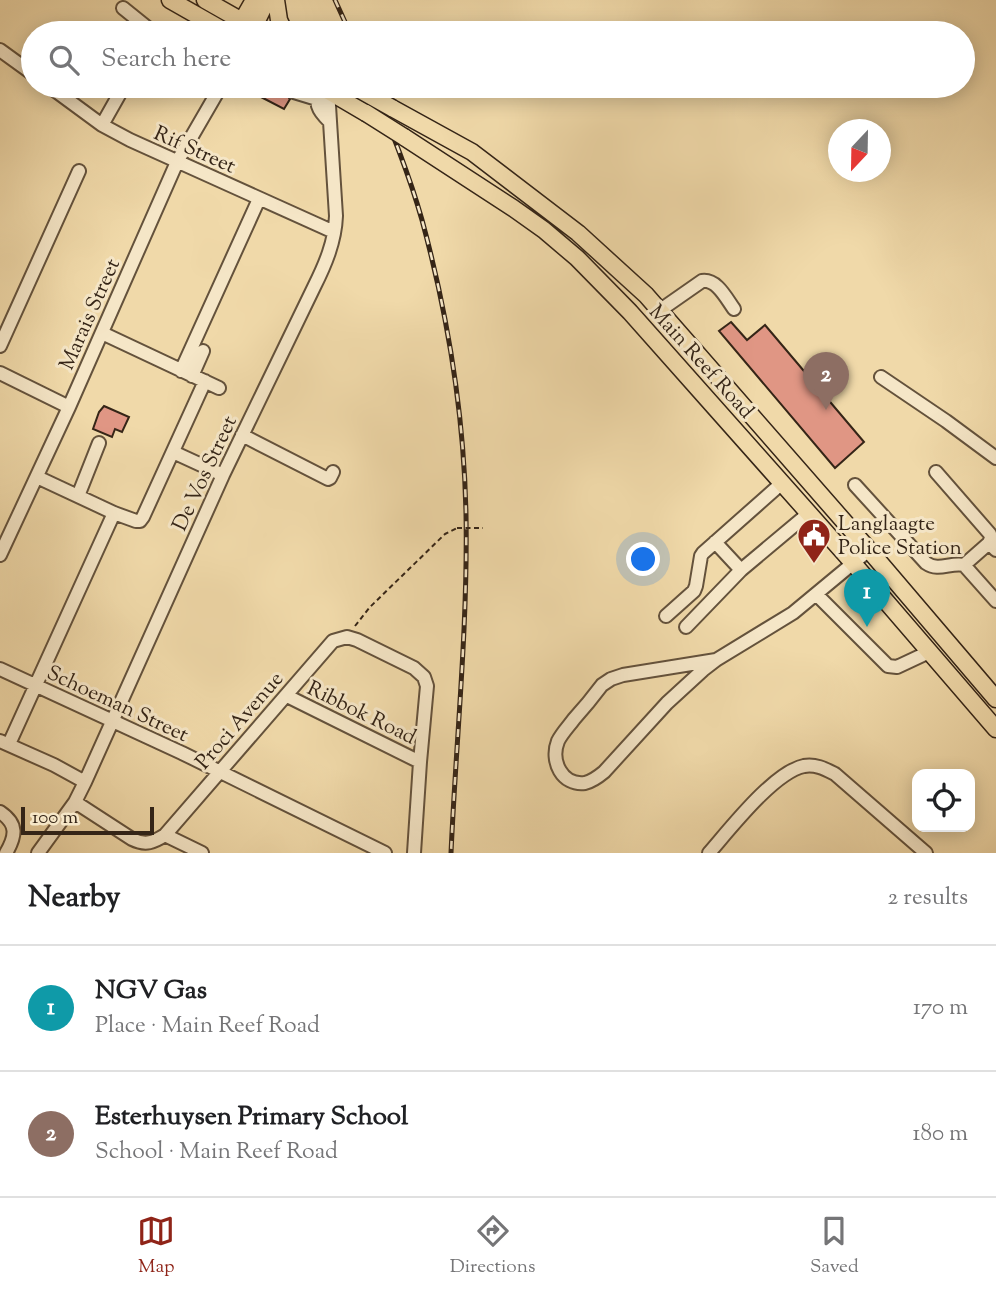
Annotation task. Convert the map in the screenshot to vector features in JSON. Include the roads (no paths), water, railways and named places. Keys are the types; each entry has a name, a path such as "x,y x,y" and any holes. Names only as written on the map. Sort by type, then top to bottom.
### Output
{"main road":[{"path":"170,0 207,21"},
{"path":"205,0 236,21"},
{"path":"250,21 254,0"},
{"path":"254,21 267,0"},
{"path":"276,0 279,21"},
{"name":"Main Reef Road","path":"337,98 366,113 513,208 577,258 630,312 778,478 996,729"},
{"name":"Main Reef Road","path":"374,98 472,152 578,233 646,295 996,699"},
{"path":"778,478 789,460"},
{"path":"807,511 821,496"}],"street":[{"path":"123,8 139,21"},
{"path":"0,50 21,65"},
{"name":"Rif Street","path":"65,98 102,125 130,140 334,232"},
{"path":"102,125 117,98"},
{"name":"Marais Street","path":"0,555 69,407 177,162 215,98"},
{"name":"De Vos Street","path":"38,853 75,802 85,782 223,475 330,249 336,206 330,122 323,98"},
{"path":"0,346 79,171"},
{"path":"187,373 259,199"},
{"path":"659,311 702,281 708,280 714,283 734,309"},
{"path":"102,333 219,388"},
{"path":"187,373 203,351"},
{"path":"0,373 69,407"},
{"path":"881,377 996,458"},
{"path":"37,477 114,513 136,521 141,519 205,382"},
{"path":"242,435 328,479 333,472"},
{"path":"78,496 99,443"},
{"path":"173,452 223,475"},
{"path":"855,485 929,565 937,568 964,565 993,546 990,534 936,472"},
{"path":"666,615 694,591 701,556 778,478"},
{"path":"686,627 741,570 807,511"},
{"path":"85,782 5,742 36,685 114,513"},
{"path":"715,542 741,570"},
{"path":"716,660 623,675 602,685 558,742 555,757 562,774 576,782 595,780 667,703 716,660 793,613 869,550"},
{"path":"964,565 996,601"},
{"path":"816,594 888,666 897,667 929,652"},
{"name":"Proci Avenue","path":"160,838 333,641 352,638 414,668 424,677 427,686 420,762"},
{"name":"Schoeman Street","path":"0,669 385,853"},
{"name":"Ribbok Road","path":"287,696 420,762"},
{"path":"414,853 420,762"},
{"path":"709,853 774,783 794,769 806,766 821,767 835,774 922,852"},
{"path":"75,802 132,839 143,843 160,838 202,853"},
{"path":"0,812 12,822 14,830 6,853"}],"railway":[{"path":"335,0 345,21"},
{"path":"378,98 411,186 431,256 447,329 462,440 466,514 465,599 451,853"}],"place":[{"name":"Esterhuysen Primary School","path":"826,410"},
{"name":"Langlaagte Police Station","path":"814,565"},
{"name":"NGV Gas","path":"867,627"}]}
